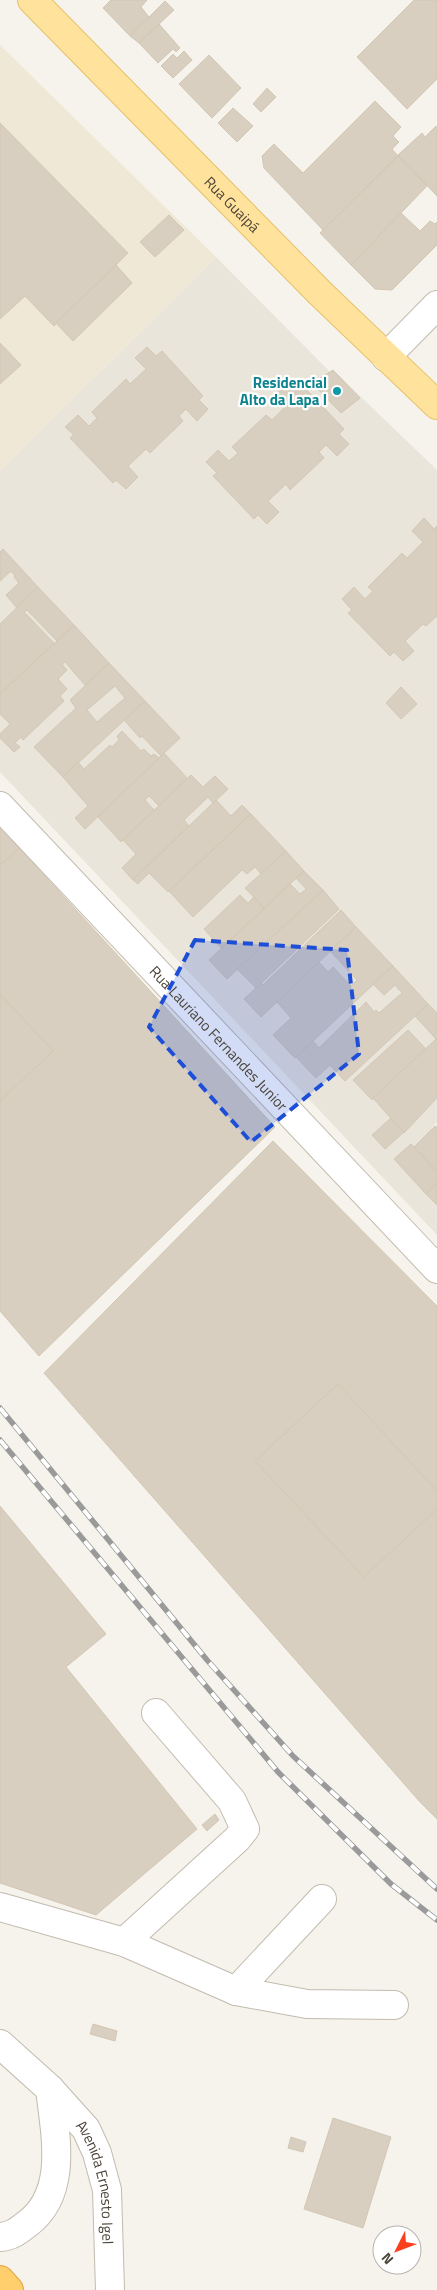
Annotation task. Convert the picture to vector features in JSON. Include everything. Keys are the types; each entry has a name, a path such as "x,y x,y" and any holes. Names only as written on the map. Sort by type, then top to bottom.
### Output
{"highway":[{"path":"0,2280 9,2290"}],"main road":[{"name":"Rua Guaipá","path":"32,0 320,293 437,405"}],"street":[{"path":"386,357 437,305"},
{"name":"Rua Lauriano Fernandes Junior","path":"0,806 437,1269"},
{"path":"124,1942 237,1839 245,1829 232,1802 156,1713"},
{"path":"236,1991 322,1899"},
{"path":"0,1907 124,1942 236,1991 307,2004 394,2005"},
{"name":"Avenida Ernesto Igel","path":"0,2044 50,2089 86,2129 98,2153 107,2190 110,2226 110,2290"},
{"name":"Avenida Ernesto Igel","path":"0,2237 10,2236 36,2217 51,2194 57,2160 50,2089"}],"highlighted area":[{"path":"195,940 347,950 359,1054 251,1142 149,1027"}],"shaded area":[{"path":"0,45 216,257 0,471"},
{"path":"216,257 345,387 333,370 437,470 437,1122 431,1129 437,1132 437,1235 0,772 0,471"}],"building":[{"path":"111,0 147,0 141,7 149,17 130,36 103,8"},
{"path":"414,0 437,0 437,79 407,109 357,57"},
{"path":"165,1 174,10 139,43 130,36"},
{"path":"159,24 180,48 176,52 173,49 158,63 139,43"},
{"path":"184,51 192,60 173,78 161,66 173,54 177,58"},
{"path":"209,55 241,88 212,118 179,84"},
{"path":"267,88 276,97 261,112 253,104"},
{"path":"375,101 401,127 393,136 399,142 392,149 398,156 323,230 264,168 262,156 274,144 303,173"},
{"path":"233,108 253,126 237,142 218,123"},
{"path":"0,123 128,253 54,326 25,296 0,319"},
{"path":"436,126 437,196 398,155 422,133 425,137"},
{"path":"398,156 427,186 351,265 320,233"},
{"path":"401,213 420,231 430,221 435,224 437,222 437,245 392,290 375,289 351,265"},
{"path":"169,215 184,230 155,257 140,242"},
{"path":"116,265 132,283 73,341 56,323"},
{"path":"0,343 21,365 0,384"},
{"path":"147,347 156,356 162,351 203,396 199,400 208,409 197,421 186,409 179,416 183,421 150,453 146,449 128,466 138,477 126,489 116,480 113,483 70,438 74,435 65,427 78,415 89,426 97,418 92,412 126,379 130,384 146,369 135,358"},
{"name":"Residencial Alto da Lapa I","path":"333,370 360,398 341,413 312,383"},
{"path":"289,382 298,391 303,386 344,429 339,434 349,444 337,456 326,445 319,452 324,458 290,490 286,484 268,501 279,512 267,524 258,515 254,519 213,476 217,473 206,462 218,450 229,461 238,453 232,447 266,415 272,420 287,405 277,393"},
{"path":"424,518 434,529 437,526 437,616 426,626 423,624 405,641 414,651 403,661 394,652 390,656 348,613 352,610 342,599 354,587 365,599 373,591 368,587 402,553 407,558 423,542 412,531"},
{"path":"3,549 38,587 17,608 6,595 19,583 15,576 11,571 0,581 0,552"},
{"path":"38,587 74,625 57,641 27,610 24,612 54,643 0,694 0,624"},
{"path":"74,625 109,663 85,685 65,662 62,664 67,670 58,679 67,689 60,696 64,701 23,740 21,737 15,743 20,747 14,752 0,738 0,734 10,724 0,714 0,694"},
{"path":"109,663 145,701 63,777 34,747 76,708 70,700","holes":["115,686 125,698 97,722 87,710"]},
{"path":"401,687 417,704 401,719 386,703"},
{"path":"145,701 180,738 161,756 142,736 140,738 124,720"},
{"path":"122,731 141,751 144,749 151,756 154,754 159,758 85,829 75,818 88,806 63,777 78,762 84,769 110,745 112,747 119,740 117,736"},
{"path":"164,753 188,779 159,806 149,796 145,800 154,810 121,842 98,817"},
{"path":"191,775 203,787 215,776 228,789 213,803 208,797 184,820 189,826 133,880 122,868 136,854 123,840"},
{"path":"216,800 231,816 242,805 251,814 168,892 149,873 138,884 133,880"},
{"path":"251,814 286,851 261,874 255,867 247,874 242,870 193,917 169,891"},
{"path":"0,827 275,1127 39,1356 0,1311"},
{"path":"0,827 19,848 0,865"},
{"path":"286,851 304,871 264,908 245,888"},
{"path":"304,871 323,890 227,979 209,960 290,884 300,894 306,889 296,878"},
{"path":"323,890 339,909 256,988 237,969"},
{"path":"240,895 248,903 254,897 264,909 221,948 204,929"},
{"path":"341,910 356,927 261,1017 244,999 261,983 263,985"},
{"path":"356,927 393,966 295,1058 273,1035 291,1018 277,1002 319,962 328,972 333,967 351,986 357,980 330,951"},
{"path":"393,966 428,1004 345,1081 330,1065 316,1078 296,1057 313,1041 319,1048 366,1002 374,1012 376,1010 379,1013 402,993 395,985 384,995 373,984"},
{"path":"0,994 53,1051 0,1101"},
{"path":"428,1004 437,1013 436,1039 415,1016"},
{"path":"408,1030 426,1049 372,1100 353,1080"},
{"path":"437,1038 437,1098 404,1133 373,1098"},
{"path":"391,1118 404,1132 385,1149 372,1135"},
{"path":"435,1126 437,1127 437,1172 414,1147"},
{"path":"273,1141 437,1306 437,1819 420,1802 44,1373"},
{"path":"411,1144 437,1172 437,1183 426,1194 394,1159"},
{"path":"437,1183 437,1205 426,1194"},
{"path":"338,1384 437,1491 437,1509 364,1577 255,1461"},
{"path":"0,1506 106,1634 66,1667 197,1829 96,1915 0,1883"},
{"path":"215,1814 219,1820 207,1831 202,1825"},
{"path":"93,2024 117,2031 115,2041 90,2034"},
{"path":"333,2118 391,2137 363,2228 304,2209"},
{"path":"291,2137 306,2142 303,2152 288,2148"}],"railway":[{"path":"0,1408 207,1660 293,1756 437,1889"},
{"path":"0,1440 278,1772 391,1884 437,1920"}],"place":[{"name":"Residencial Alto da Lapa I","path":"337,391"}]}
